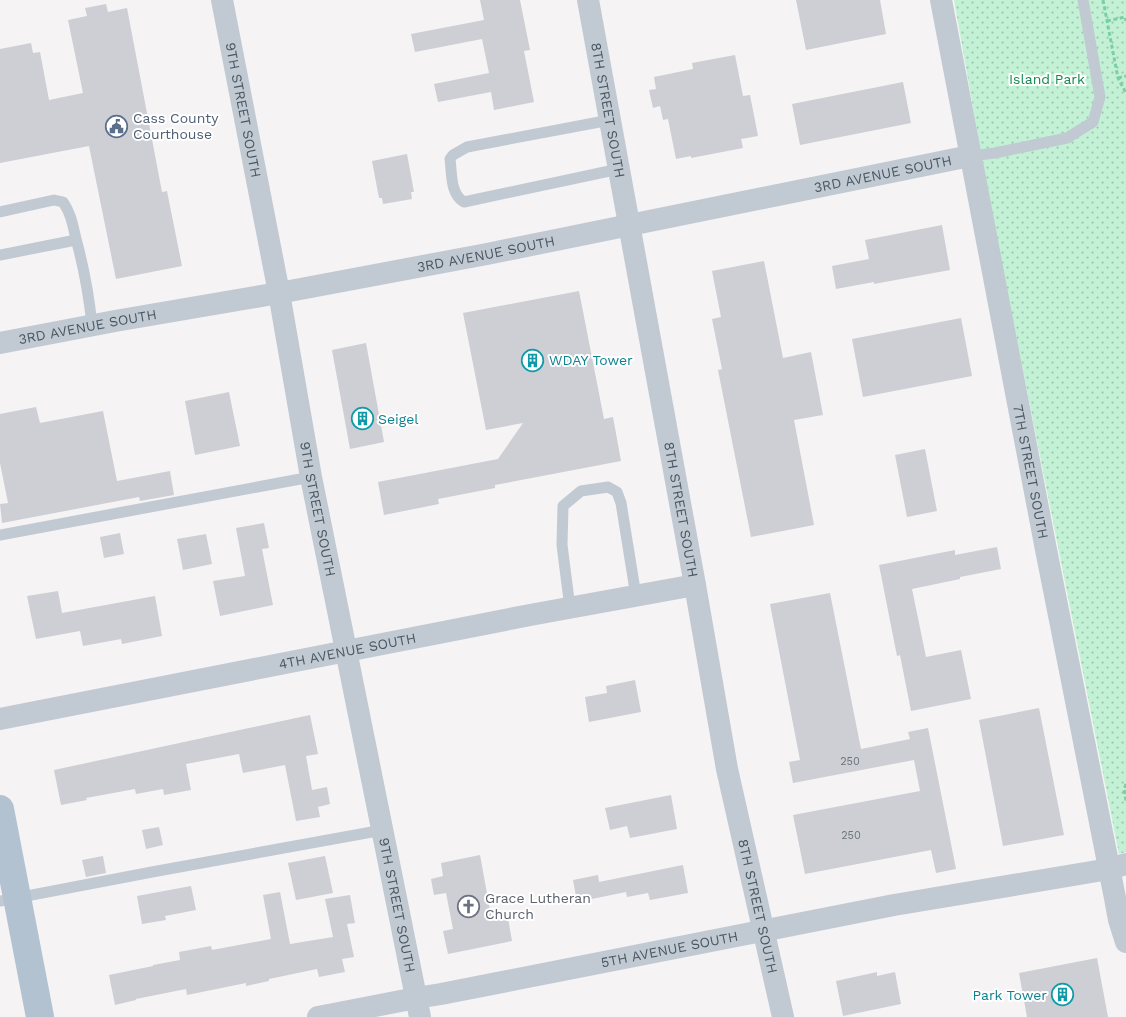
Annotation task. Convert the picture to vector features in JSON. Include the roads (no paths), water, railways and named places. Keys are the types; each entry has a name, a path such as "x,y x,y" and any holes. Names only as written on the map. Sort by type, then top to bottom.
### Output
{"main road":[{"path":"0,809 9,900 40,1017"}],"street":[{"name":"9TH STREET SOUTH","path":"222,0 279,292 311,477 418,1007"},
{"name":"8TH STREET SOUTH","path":"588,0 727,770 782,1017"},
{"name":"7TH STREET SOUTH","path":"941,0 1018,405 1118,867 1120,920 1126,942"},
{"name":"3RD AVENUE SOUTH","path":"0,343 487,254 970,156"},
{"name":"4TH AVENUE SOUTH","path":"0,719 695,585"},
{"name":"5TH AVENUE SOUTH","path":"318,1017 418,1007 441,994 894,905 1118,867"}],"lane":[{"path":"970,156 995,153 1067,138 1093,122 1100,97 1083,0"},
{"path":"610,120 467,147 450,159 454,189 459,199 464,202 619,169"},
{"path":"0,212 54,200 63,202 69,210 90,297 92,325"},
{"path":"0,255 76,240"},
{"path":"0,535 311,477"},
{"path":"570,608 562,545 563,506 581,491 608,486 616,492 621,503 636,596"},
{"path":"9,900 382,830"}],"place":[{"name":"Cass County Courthouse","path":"117,126"},
{"name":"WDAY Tower","path":"533,360"},
{"name":"Seigel","path":"362,419"},
{"name":"Grace Lutheran Church","path":"469,906"},
{"name":"Park Tower","path":"1063,995"}],"park label":[{"name":"Island Park","path":"1047,79"}]}
